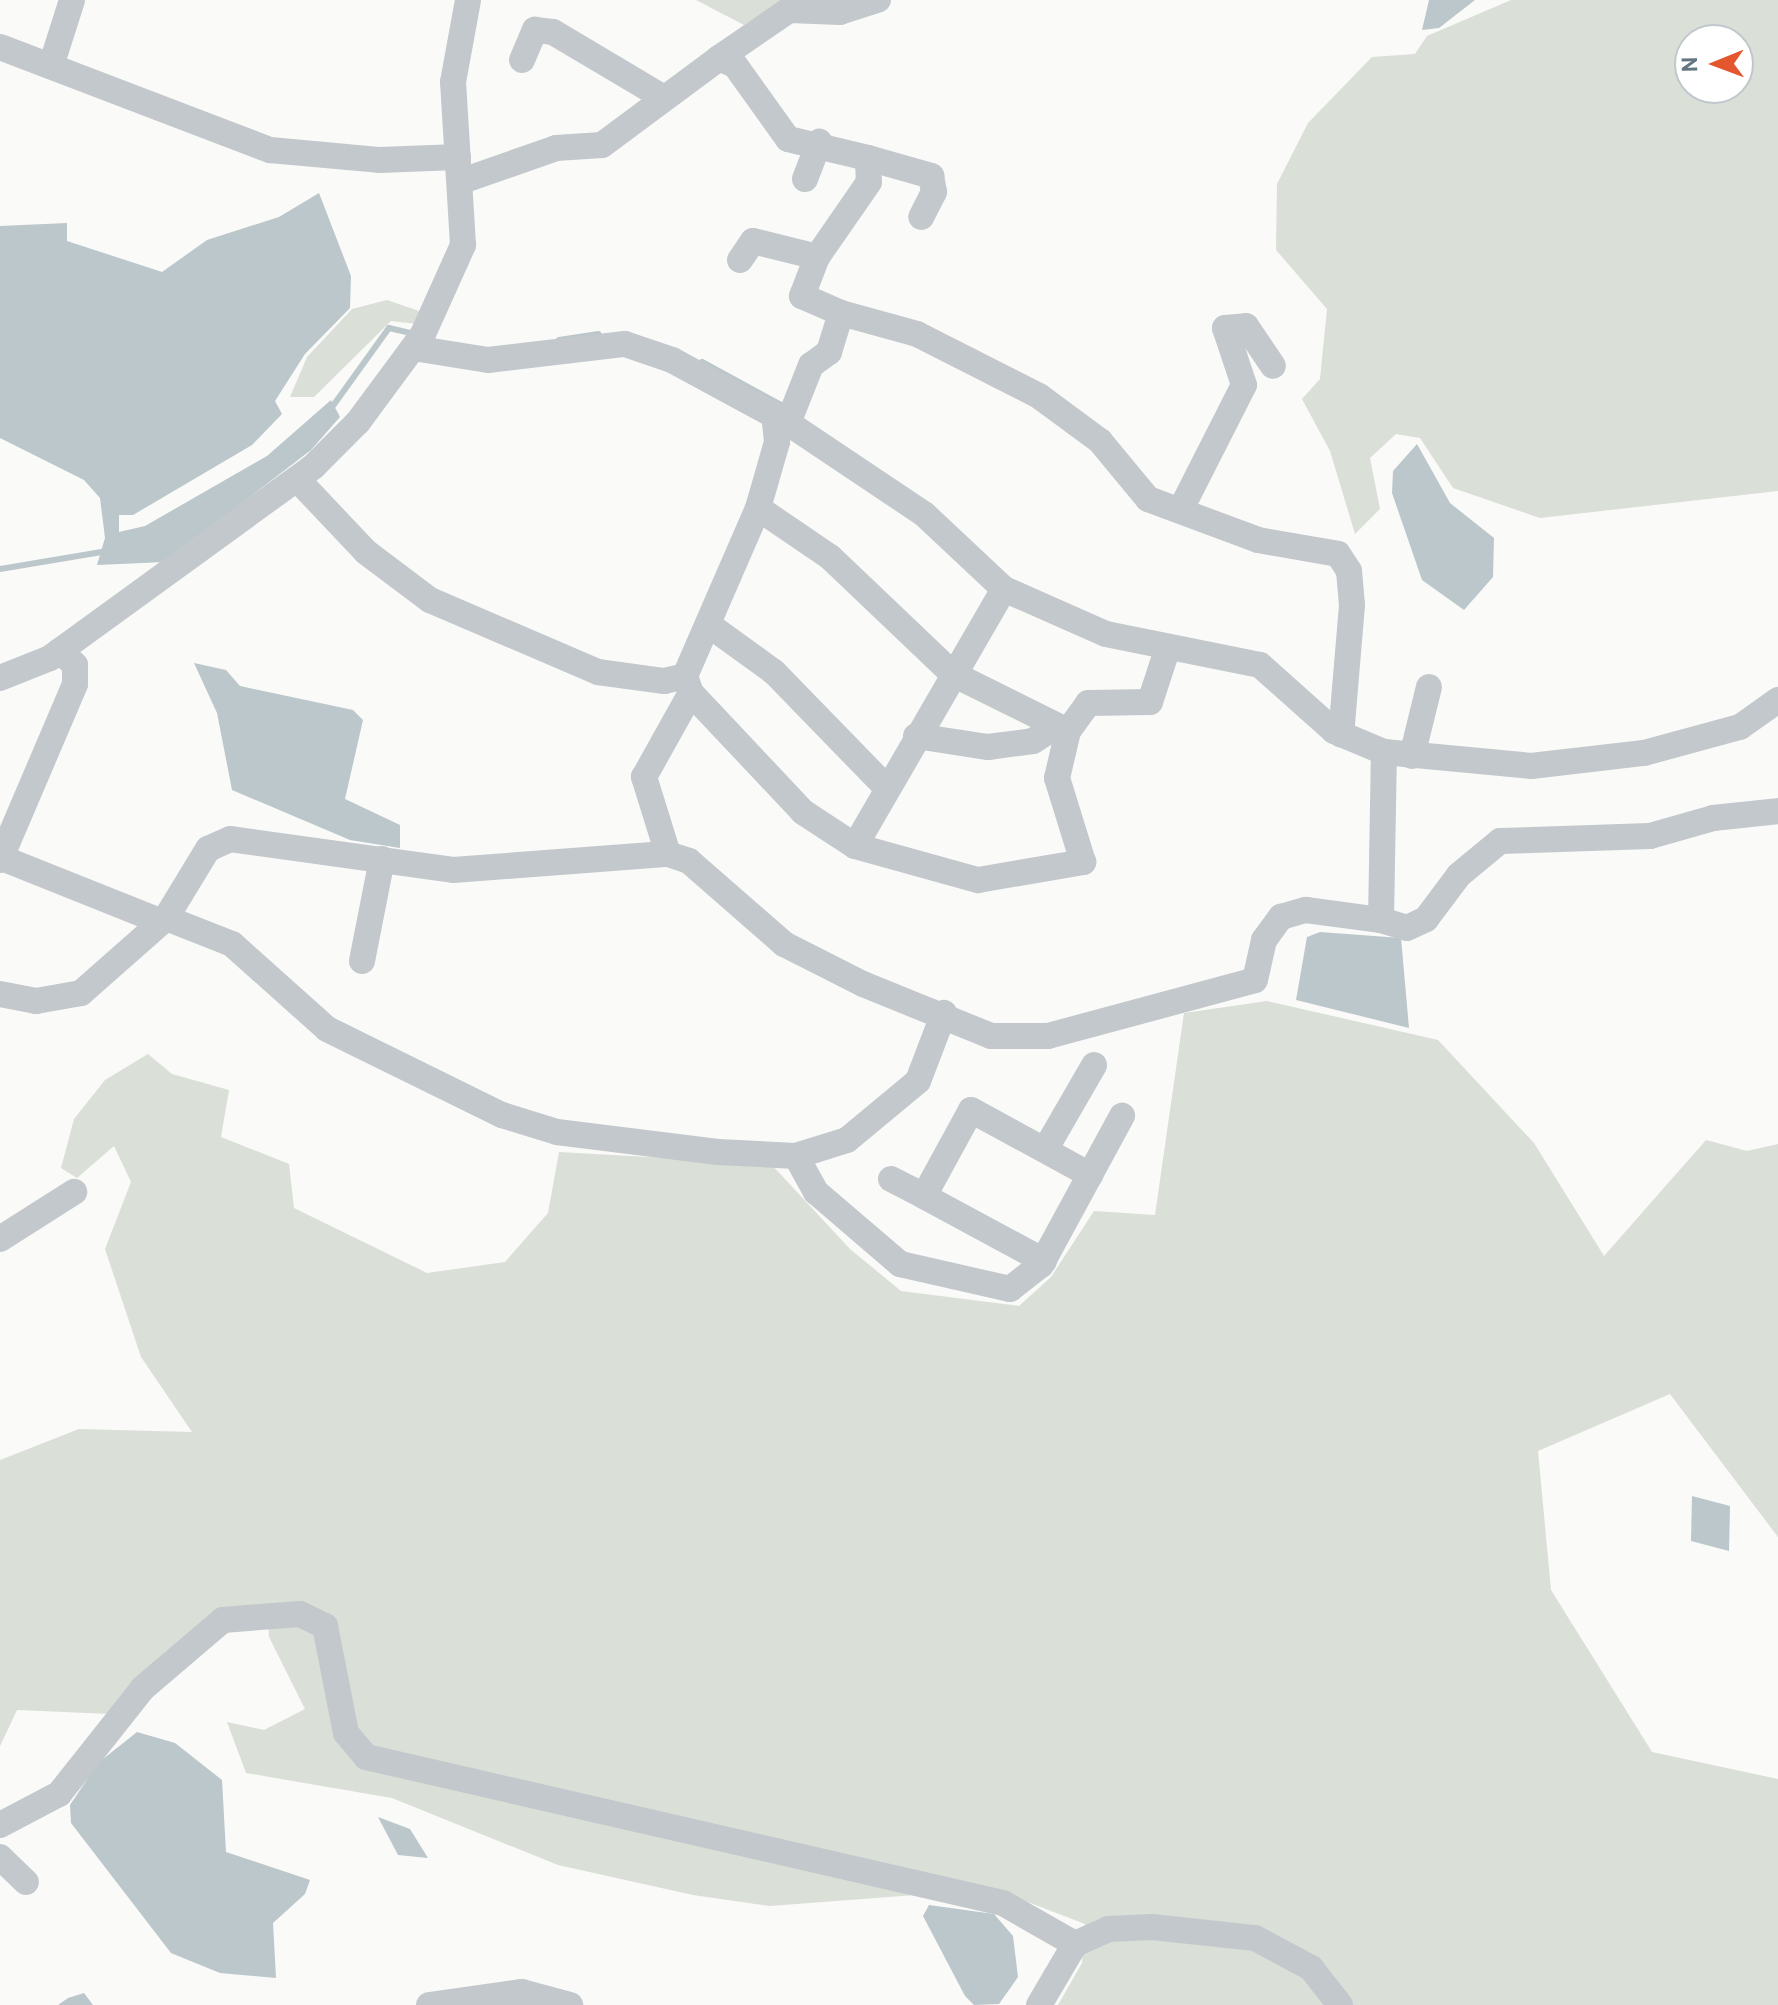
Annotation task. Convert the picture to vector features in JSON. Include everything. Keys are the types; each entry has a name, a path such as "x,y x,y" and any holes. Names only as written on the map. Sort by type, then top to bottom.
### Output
{"street":[{"path":"51,66 72,0"},
{"path":"0,678 60,651 297,479 358,422 413,348 458,265 460,169 453,82 468,0"},
{"path":"0,47 270,150 460,169 556,148 602,145 661,96 789,10 840,12 878,0"},
{"path":"522,60 535,30 553,32 661,96"},
{"path":"719,58 735,65 788,139 819,142 931,176 934,192 921,217"},
{"path":"805,179 819,142"},
{"path":"868,158 869,182 817,257 802,296 841,313 917,334 999,372 1100,441 1148,499 1258,540 1338,554 1349,571 1352,605 1341,735"},
{"path":"740,260 753,241 817,257"},
{"path":"668,854 644,777 688,685 709,625 758,508 781,418 811,365 829,352 841,313"},
{"path":"1181,509 1244,385 1225,328 1246,326 1273,366"},
{"path":"413,348 488,360 625,344 781,418 924,514 1004,589 1063,621 1168,647 1260,665 1341,735 1384,752 1531,766 1644,753 1740,727 1778,700"},
{"path":"297,479 366,552 430,600 598,672 688,685 803,812 855,846 978,880 1083,862 1057,778 1062,729"},
{"path":"758,508 830,557 953,674 1062,729"},
{"path":"855,846 885,786 1004,589"},
{"path":"709,625 774,672 885,786"},
{"path":"916,736 988,747 1033,741 1062,729 1088,703 1150,702 1168,647"},
{"path":"60,651 75,665 75,684 1,859 232,944 265,967 327,1029 502,1115 557,1132 796,1156 847,1140 918,1081 944,1013"},
{"path":"1412,756 1429,687"},
{"path":"1381,920 1384,752"},
{"path":"0,994 36,1001 81,993 164,920 208,849 230,839 453,870 668,854 689,861 784,944 863,984 944,1013 999,1038 1048,1036 1255,980 1264,940 1281,917 1306,910 1381,920 1407,928 1426,919 1459,875 1500,841 1650,836 1713,818 1778,811"},
{"path":"362,961 382,859"},
{"path":"1045,1150 1094,1065"},
{"path":"924,1196 971,1110 1090,1175"},
{"path":"796,1156 816,1192 900,1264 1010,1289 1044,1261 1122,1116"},
{"path":"891,1179 1044,1261"},
{"path":"0,1239 74,1192"},
{"path":"0,1825 59,1794 143,1688 223,1620 300,1614 325,1626 346,1733 366,1757 1003,1903 1075,1944"},
{"path":"0,1857 26,1882"},
{"path":"1039,2005 1075,1944 1108,1929 1152,1927 1255,1938 1311,1968 1340,2005"},
{"path":"429,2005 522,1992 570,2005"}],"shaded area":[{"path":"696,0 817,0 779,3 744,25"},
{"path":"1429,0 1475,0 1439,28 1422,30"},
{"path":"1511,0 1778,0 1778,491 1540,518 1453,488 1420,438 1396,434 1370,458 1380,509 1355,534 1330,451 1302,399 1320,379 1327,309 1276,250 1277,184 1308,123 1372,57 1415,54 1427,36"},
{"path":"319,193 351,276 350,308 305,354 275,401 282,414 252,445 133,515 119,515 119,532 145,526 267,456 331,400 340,417 311,450 165,562 97,565 105,538 100,498 84,480 0,438 0,226 67,223 67,241 162,272 207,240 279,217"},
{"path":"387,300 425,313 417,324 391,321 314,397 290,397 307,357 352,309"},
{"path":"1417,444 1450,503 1494,538 1493,577 1464,610 1422,580 1392,493 1393,471"},
{"path":"194,663 226,670 240,686 353,710 363,720 345,799 400,825 400,848 350,840 232,790 217,713"},
{"path":"1320,932 1401,938 1409,1028 1296,1000 1307,937"},
{"path":"1267,1001 1438,1040 1534,1143 1604,1256 1706,1140 1747,1151 1778,1144 1778,1537 1670,1394 1538,1451 1551,1590 1652,1752 1778,1779 1778,2005 1058,2005 1082,1963 1085,1924 994,1889 770,1906 693,1895 558,1865 392,1798 246,1773 227,1722 264,1730 305,1709 269,1637 267,1606 111,1714 17,1710 0,1746 0,1460 79,1429 192,1432 141,1357 105,1249 131,1182 114,1146 77,1178 61,1168 74,1119 105,1080 148,1054 172,1074 229,1090 221,1137 289,1164 294,1208 427,1273 505,1262 548,1213 559,1152 771,1164 850,1249 901,1291 1019,1306 1051,1277 1094,1211 1155,1215 1184,1013"},
{"path":"1692,1496 1730,1506 1729,1551 1691,1541"},
{"path":"137,1732 175,1743 222,1780 226,1852 310,1880 305,1894 273,1923 276,1978 220,1973 171,1953 71,1823 70,1805 98,1763"},
{"path":"378,1817 410,1829 428,1858 398,1855"},
{"path":"929,1905 994,1914 1013,1936 1018,1977 999,2004 974,2005 965,1996 923,1916"},
{"path":"84,1993 93,2005 58,2005 68,1998"}],"waterway":[{"path":"330,410 389,328 415,334"},
{"path":"559,340 599,334"},
{"path":"702,362 783,406"},
{"path":"0,569 107,551"}]}
